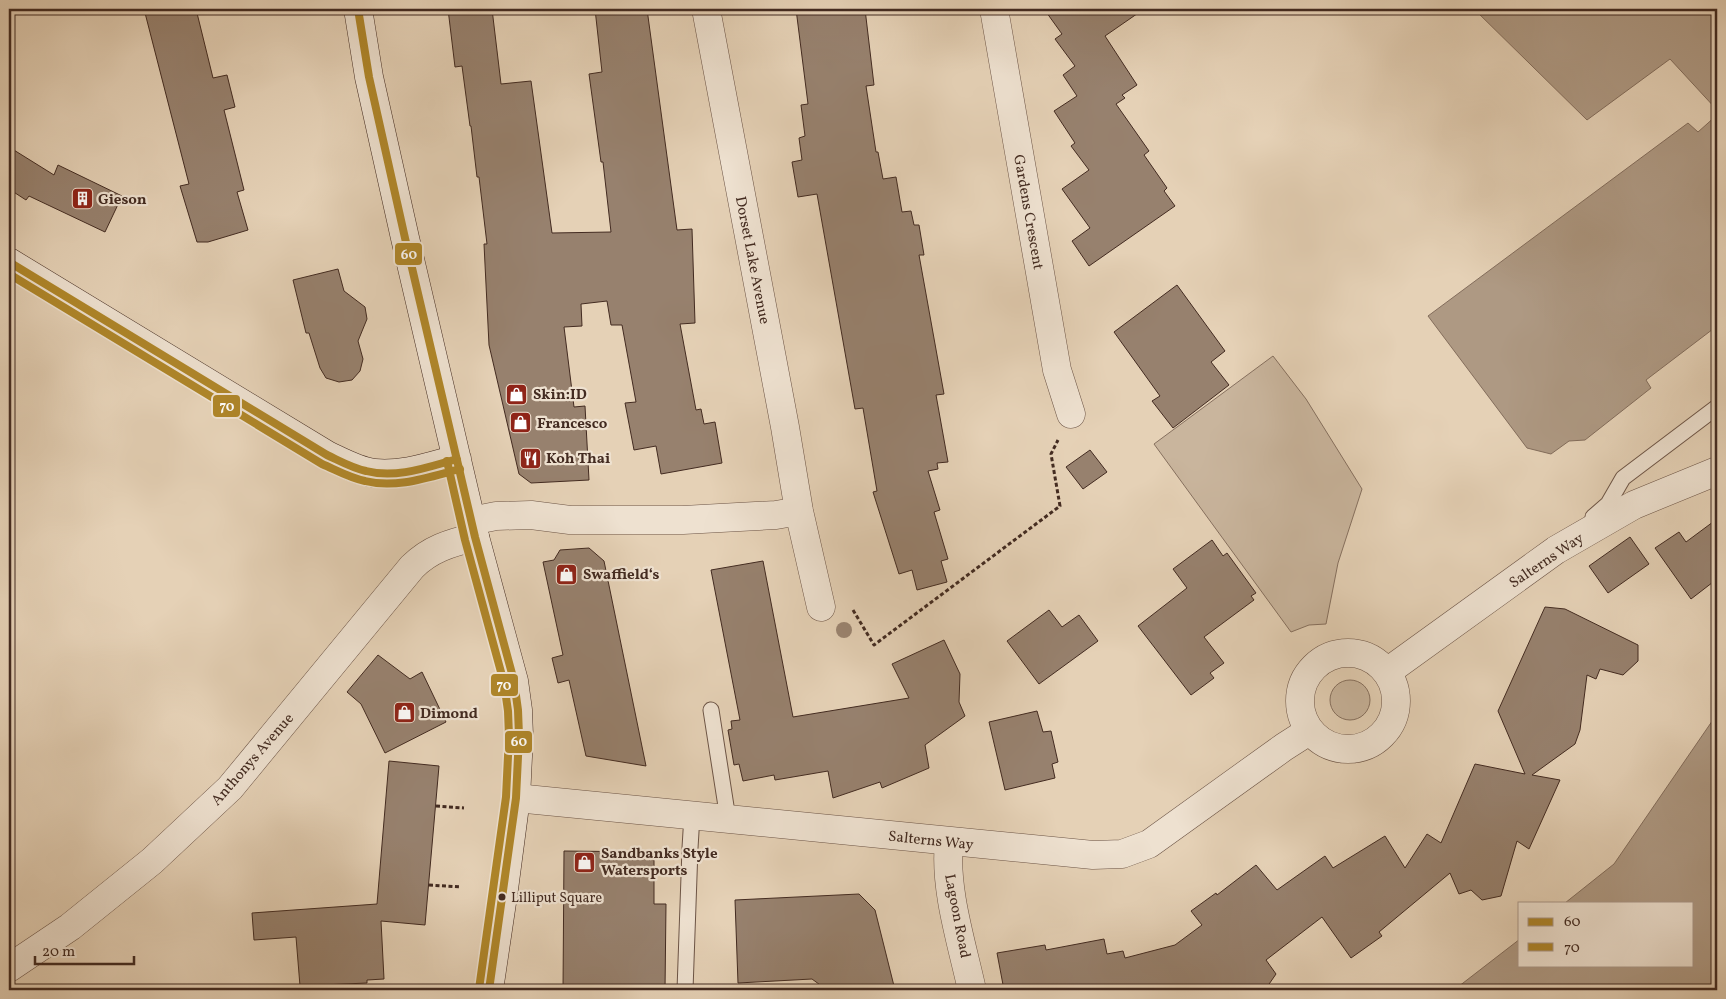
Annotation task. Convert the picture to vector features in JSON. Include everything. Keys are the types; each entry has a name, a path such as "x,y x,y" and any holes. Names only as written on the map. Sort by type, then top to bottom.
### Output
{"street":[{"path":"358,9 369,77 473,529 514,680 519,736 516,798 489,990"},
{"name":"Dorset Lake Avenue","path":"706,9 785,427 799,511 821,606"},
{"name":"Gardens Crescent","path":"994,9 1057,370 1071,414"},
{"path":"9,262 327,455 352,466 373,473 402,473 458,459"},
{"name":"Salterns Way","path":"1387,672 1556,550 1634,505 1717,471"},
{"path":"473,529 496,516 530,515 570,520 683,520 776,515 799,511"},
{"name":"Anthonys Avenue","path":"9,968 70,928 152,861 230,788 417,562 436,549 473,529"},
{"path":"1344,653 1357,653 1373,658 1387,672 1395,686 1396,708 1391,724 1382,735 1368,745 1358,748 1341,748 1325,743 1309,731 1301,709 1302,690 1308,674 1320,662 1328,657 1344,653"},
{"name":"Salterns Way","path":"516,798 949,842 1093,855 1122,854 1149,844 1309,731"},
{"name":"Lagoon Road","path":"949,842 950,890 972,990"}],"lane":[{"path":"1556,550 1608,504 1623,478 1717,407"},
{"path":"711,710 728,819"},
{"path":"686,990 692,815"}],"path":[{"path":"821,606 849,604 874,645 1060,506 1051,454 1071,414"},
{"path":"436,806 464,808"},
{"path":"429,885 461,887"}],"shaded area":[{"path":"1474,9 1717,9 1717,110 1670,59 1587,120"},
{"path":"1717,115 1717,326 1646,380 1651,388 1585,440 1569,441 1551,454 1527,448 1428,316 1688,123 1698,132"},
{"path":"1273,356 1306,399 1362,489 1338,563 1326,624 1309,625 1291,632 1154,444"},
{"path":"1354,680 1361,683 1367,689 1370,700 1369,708 1361,717 1354,720 1346,720 1339,717 1331,708 1330,696 1333,689 1342,681"},
{"path":"1717,714 1717,990 1454,990 1518,941 1518,966 1694,966 1694,902 1566,902 1614,864"}],"building":[{"path":"144,9 196,9 213,78 227,75 235,107 224,110 244,190 237,192 248,230 208,242 197,242 180,186 189,184"},
{"path":"448,9 492,9 501,84 531,81 552,233 611,232 603,162 601,162 589,74 602,72 595,9 647,9 677,230 692,229 695,323 680,324 696,410 701,409 704,424 715,422 722,463 661,474 656,446 634,450 625,403 636,402 622,325 611,325 607,301 581,304 582,326 564,327 574,407 585,406 589,480 531,483 519,474 489,345 484,244 487,244 479,177 477,177 462,66 455,67"},
{"path":"796,9 865,9 874,85 866,86 876,152 878,152 883,179 896,177 902,212 911,211 914,225 919,225 924,255 919,255 944,394 936,395 948,462 937,463 938,469 928,471 940,510 934,512 948,559 941,561 947,582 917,590 912,570 899,574 873,492 877,491 863,408 855,409 817,194 798,197 792,162 802,160 799,138 805,136 801,105 808,104"},
{"path":"1044,9 1144,9 1105,36 1137,85 1122,95 1125,98 1116,104 1149,151 1144,155 1167,188 1164,191 1175,206 1089,266 1072,241 1090,228 1062,189 1089,170 1071,146 1075,143 1054,111 1077,96 1063,75 1075,66 1055,39 1062,34"},
{"name":"Gieson","path":"9,147 54,175 58,165 122,196 105,232 29,196 26,200 9,189"},
{"path":"338,269 344,291 365,307 367,319 358,341 363,359 360,371 352,380 339,382 326,378 320,368 309,333 306,333 293,280"},
{"path":"1177,285 1225,351 1211,362 1229,385 1173,428 1152,401 1160,396 1114,332"},
{"path":"1090,450 1107,472 1083,489 1066,467"},
{"path":"1717,519 1717,579 1691,599 1655,548 1679,532 1686,542"},
{"path":"1630,537 1649,564 1608,593 1589,566"},
{"path":"1212,540 1223,556 1227,553 1256,593 1251,596 1254,600 1204,637 1224,663 1210,673 1214,678 1191,695 1138,626 1187,588 1173,569"},
{"path":"589,548 604,561 646,766 586,756 569,680 558,683 552,658 563,655 543,562 554,560 560,550"},
{"path":"763,561 793,717 909,698 892,664 944,640 960,674 959,702 965,716 925,745 929,768 882,788 880,782 833,798 828,771 775,780 774,775 743,781 739,764 734,765 728,730 732,729 731,721 740,720 711,570"},
{"path":"1545,607 1565,609 1638,645 1638,661 1623,675 1600,669 1596,679 1587,675 1580,730 1575,744 1532,775 1560,780 1529,849 1517,841 1501,896 1482,900 1471,890 1459,894 1450,873 1379,932 1382,936 1351,958 1322,917 1266,960 1276,974 1265,990 1004,990 997,953 1045,945 1046,950 1104,939 1107,954 1123,951 1125,958 1175,945 1202,925 1191,911 1216,893 1217,895 1256,865 1277,890 1325,856 1333,868 1385,836 1405,868 1427,834 1441,843 1475,764 1525,774 1498,711"},
{"path":"1049,610 1062,627 1079,615 1098,641 1039,684 1007,641"},
{"name":"Dimond","path":"378,655 410,679 422,672 446,722 385,753 361,704 347,692"},
{"path":"1037,711 1043,732 1051,731 1058,762 1052,764 1055,778 1005,790 989,722"},
{"path":"389,761 439,766 425,925 381,921 384,979 367,980 367,983 300,986 296,937 254,940 252,913 377,904"},
{"path":"564,851 654,852 654,904 666,904 665,990 563,990"},
{"path":"859,894 875,910 895,990 827,990 812,979 738,983 735,900"}],"transit line":[{"name":"60","path":"358,9 369,77 405,238 475,537 514,681 518,710 519,736 516,798 489,990"},
{"name":"60","path":"9,262 327,455 346,464 366,471 389,474 412,471 457,459"},
{"name":"70","path":"9,274 322,464 343,474 365,481 389,484 412,481 460,469"},
{"name":"70","path":"447,461 465,540 504,683 508,711 509,736 506,797 479,989"}],"place":[{"name":"Gieson","path":"82,199"},
{"name":"Skin:ID","path":"517,394"},
{"name":"Francesco","path":"521,423"},
{"name":"Koh Thai","path":"530,458"},
{"name":"Swaffield‘s","path":"567,574"},
{"name":"Dimond","path":"404,713"},
{"name":"Sandbanks Style Watersports","path":"585,862"},
{"name":"Lilliput Square","path":"502,897"}]}
